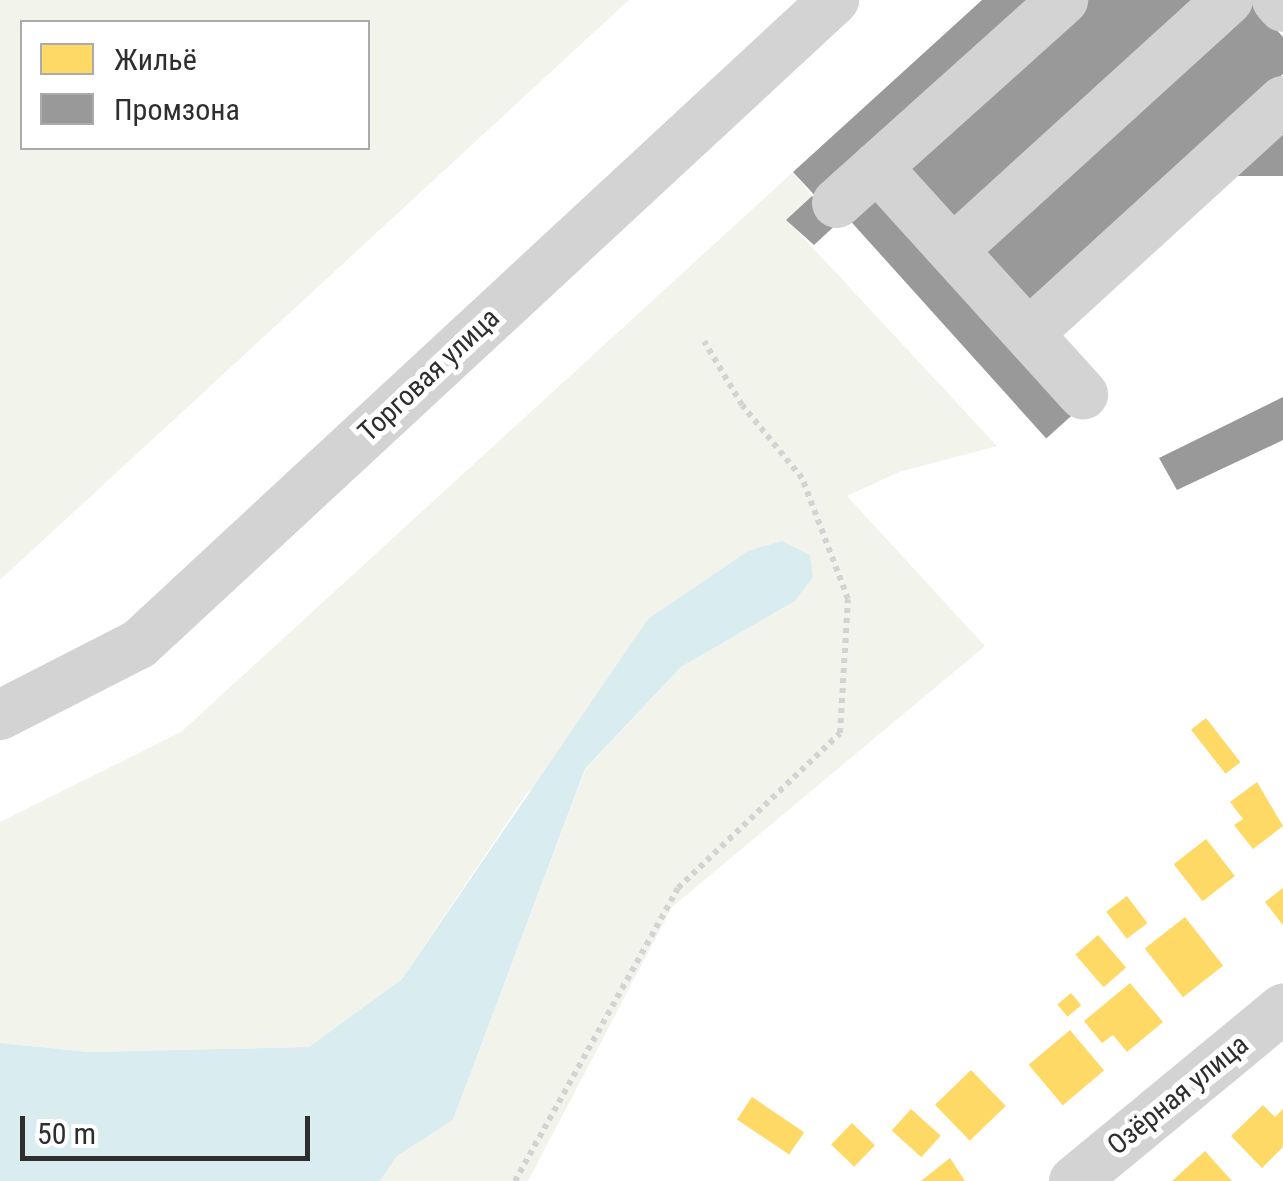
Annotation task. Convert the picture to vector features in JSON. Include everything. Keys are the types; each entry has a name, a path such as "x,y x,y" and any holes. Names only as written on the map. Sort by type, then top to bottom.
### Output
{"street":[{"name":"Торговая улица","path":"0,715 139,644 834,0"},
{"path":"837,203 1063,0"},
{"path":"953,250 1228,0"},
{"path":"1277,0 1283,7"},
{"path":"1028,334 1283,101"},
{"path":"877,167 1083,394"},
{"name":"Озёрная улица","path":"1074,1181 1283,1010"}],"path":[{"path":"515,1181 678,888 840,734 848,599 802,478 742,406 704,341"}],"shaded area":[{"path":"0,0 629,0 0,580"},
{"path":"793,172 812,196 787,220 997,446 899,472 847,496 985,646 672,907 528,1181 380,1181 397,1156 453,1120 585,770 681,667 795,601 810,555 527,793 402,979 309,1047 89,1052 0,1043 0,822 181,732"},
{"path":"782,541 810,555 813,577 795,601 681,667 585,769 453,1120 397,1156 380,1181 0,1181 0,1043 89,1052 309,1047 402,979 648,619 748,551"}],"building: Жильё":[{"path":"1206,718 1240,762 1226,774 1191,730"},
{"path":"1257,782 1283,826 1253,849 1234,825 1243,819 1230,802"},
{"path":"1206,839 1235,876 1203,901 1174,864"},
{"path":"1283,888 1283,925 1265,902"},
{"path":"1127,896 1147,923 1127,939 1106,912"},
{"path":"1185,917 1223,966 1183,997 1145,948"},
{"path":"1098,935 1126,967 1104,987 1075,955"},
{"path":"1130,983 1163,1022 1127,1052 1113,1035 1102,1043 1084,1021"},
{"path":"1071,993 1081,1005 1067,1017 1057,1005"},
{"path":"1070,1030 1104,1071 1063,1105 1029,1065"},
{"path":"971,1070 1006,1106 970,1141 935,1105"},
{"path":"752,1097 804,1132 789,1155 737,1119"},
{"path":"1263,1105 1275,1117 1283,1109 1283,1147 1262,1168 1231,1136"},
{"path":"911,1109 941,1136 921,1157 892,1131"},
{"path":"852,1123 875,1145 854,1167 831,1145"},
{"path":"1205,1151 1232,1181 1172,1181"},
{"path":"950,1158 965,1181 921,1181"}],"building: Промзона":[{"path":"982,0 1039,0 819,200 793,172"},
{"path":"1088,0 1201,0 958,222 907,165"},
{"path":"1250,0 1283,37 1283,74 1032,303 981,246"},
{"path":"978,128 1283,128 1283,176 978,176"},
{"path":"875,193 1074,414 1046,438 848,218"},
{"path":"812,196 840,221 814,245 786,220"},
{"path":"1283,397 1283,440 1177,490 1159,458"}]}
